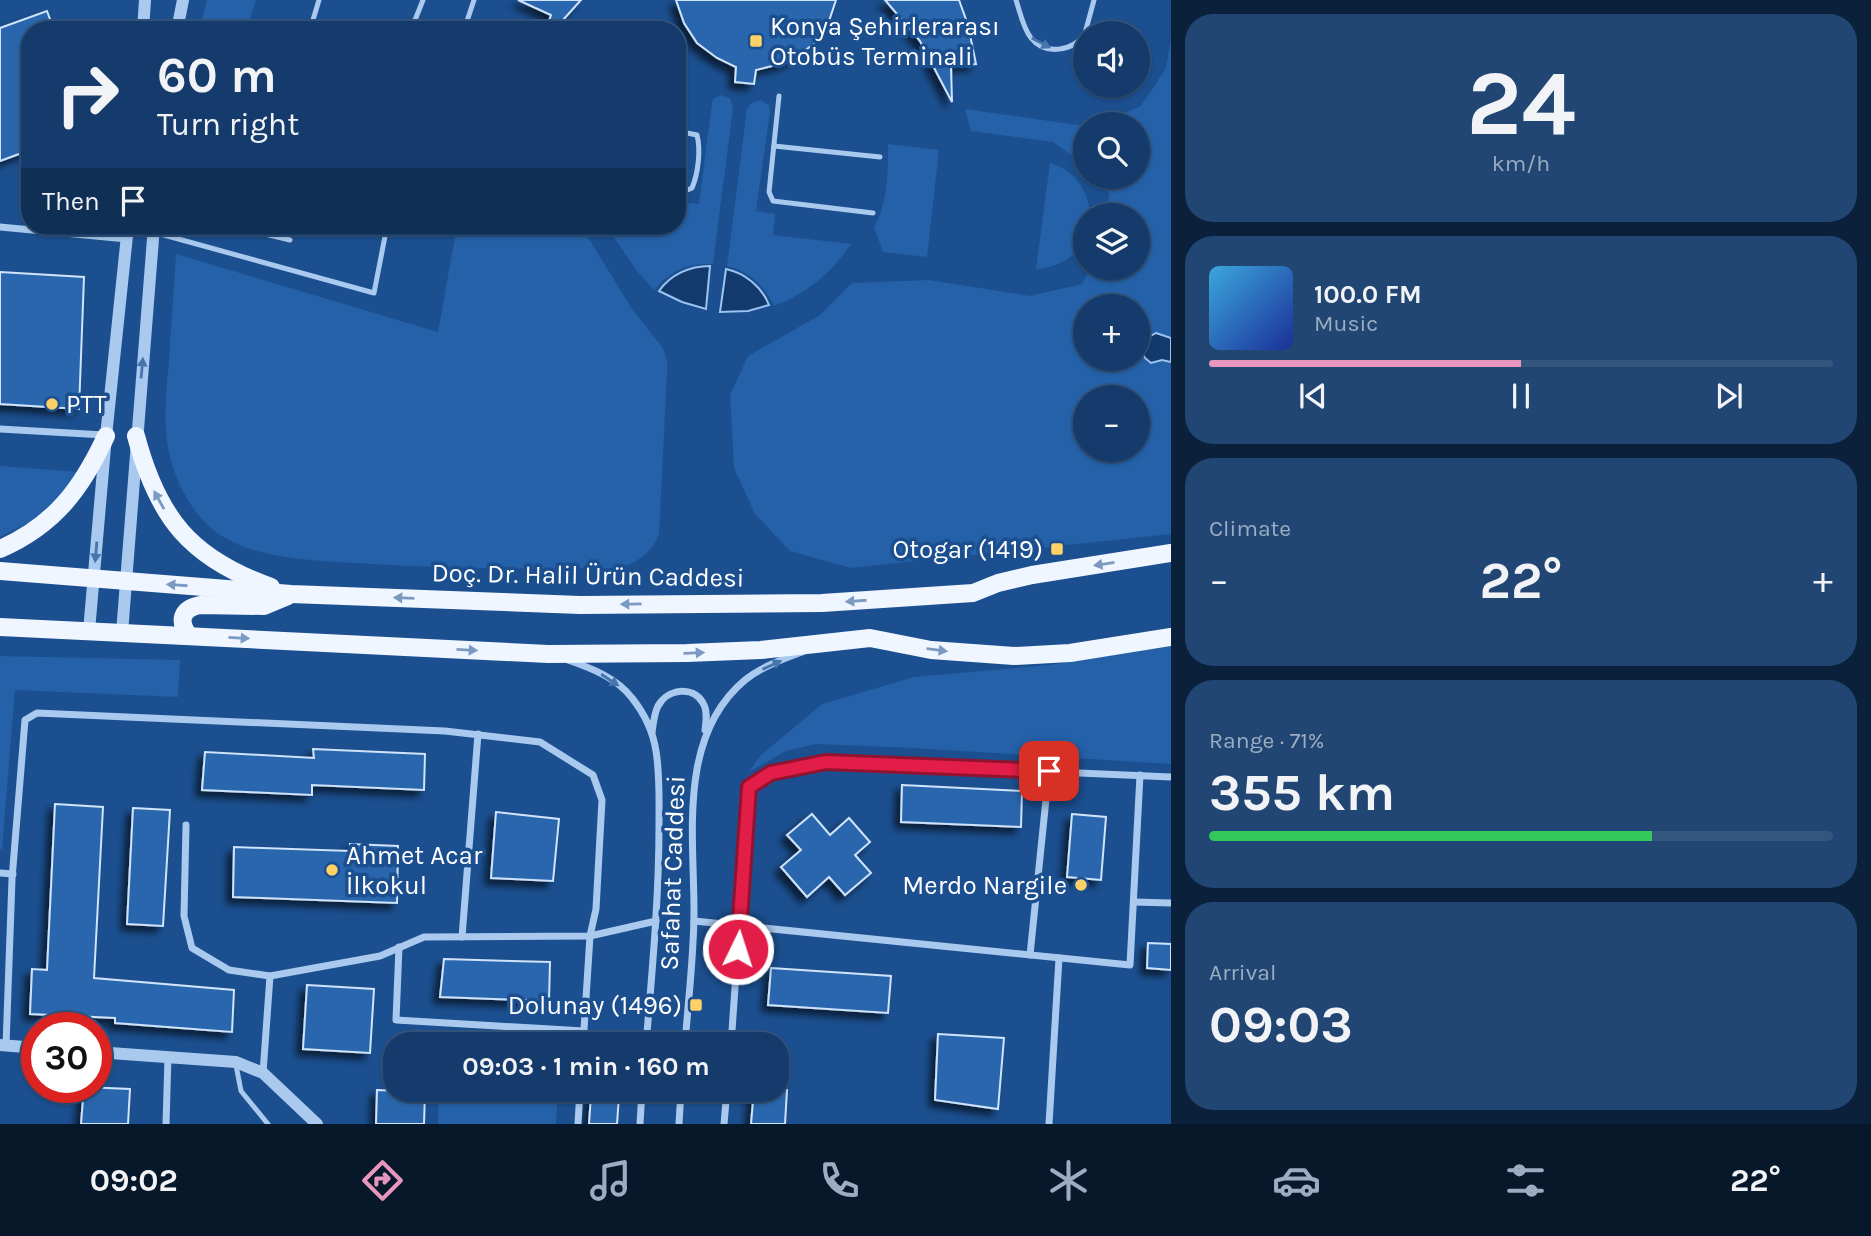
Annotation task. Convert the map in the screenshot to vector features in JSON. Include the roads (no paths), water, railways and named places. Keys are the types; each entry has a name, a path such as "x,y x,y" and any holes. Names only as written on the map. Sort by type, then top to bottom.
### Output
{"main road":[{"path":"0,549 34,530 61,508 78,488 106,436"},
{"path":"136,436 153,490 167,516 187,538 232,571 291,594"},
{"name":"Doç. Dr. Halil Ürün Caddesi","path":"0,571 291,594 580,605 822,603 973,593 998,583 1032,575 1171,553"},
{"path":"189,636 181,620 190,607 264,606 291,594"},
{"path":"0,627 548,654 687,653 870,638 932,650 1014,656 1070,653 1171,638"}],"street":[{"path":"144,21 145,0"},
{"path":"179,21 183,0"},
{"path":"0,228 21,229"},
{"path":"89,631 128,235"},
{"path":"122,633 153,235"},
{"path":"0,429 106,436"},
{"name":"Safahat Caddesi","path":"686,1032 694,921 694,785 702,745 716,714 728,696 747,679 766,667 825,643"},
{"name":"Safahat Caddesi","path":"548,654 587,666 612,680 631,696 652,734 659,786 656,921 647,1032"},
{"path":"652,734 659,705 668,694 681,691 694,694 703,703 707,715 702,745"},
{"path":"21,1047 3,1046 25,720 37,713 478,734 540,742 593,775 602,800 596,909 590,936 584,1031 396,1020 399,947"},
{"path":"462,937 478,734"},
{"path":"732,1032 749,787 771,773 826,762 1171,777"},
{"path":"1030,955 1049,771"},
{"path":"694,921 1130,965 1140,775"},
{"path":"186,825 184,916 192,948 229,970 270,976 380,956 424,937 590,936 656,921"},
{"path":"0,873 13,874"},
{"path":"1134,902 1171,903"},
{"path":"1049,1124 1059,958"},
{"path":"263,1073 270,976"},
{"path":"112,1053 236,1062 263,1073 317,1124"},
{"path":"166,1124 168,1057"},
{"path":"578,1124 579,1102"},
{"path":"640,1124 641,1102"},
{"path":"679,1124 680,1102"},
{"path":"724,1124 726,1102"}],"lane":[{"path":"313,21 319,0"},
{"path":"415,21 424,0"},
{"path":"467,21 474,0"},
{"path":"1016,0 1028,35 1036,44 1058,49 1073,46"},
{"path":"1088,21 1094,0"},
{"path":"779,96 769,192 773,201 873,213"},
{"path":"686,133 697,135 699,142 695,180 692,188 686,191"},
{"path":"774,146 880,157"},
{"path":"174,235 374,293 385,235"},
{"path":"269,235 290,240"},
{"path":"236,1062 241,1091 268,1124"}],"place":[{"name":"Konya Şehirlerarası Otobüs Terminali","path":"756,41"},
{"name":"PTT","path":"52,404"},
{"name":"Otogar (1419)","path":"1057,549"},
{"name":"Ahmet Acar İlkokul","path":"332,870"},
{"name":"Merdo Nargile","path":"1081,885"},
{"name":"Dolunay (1496)","path":"696,1005"}]}
